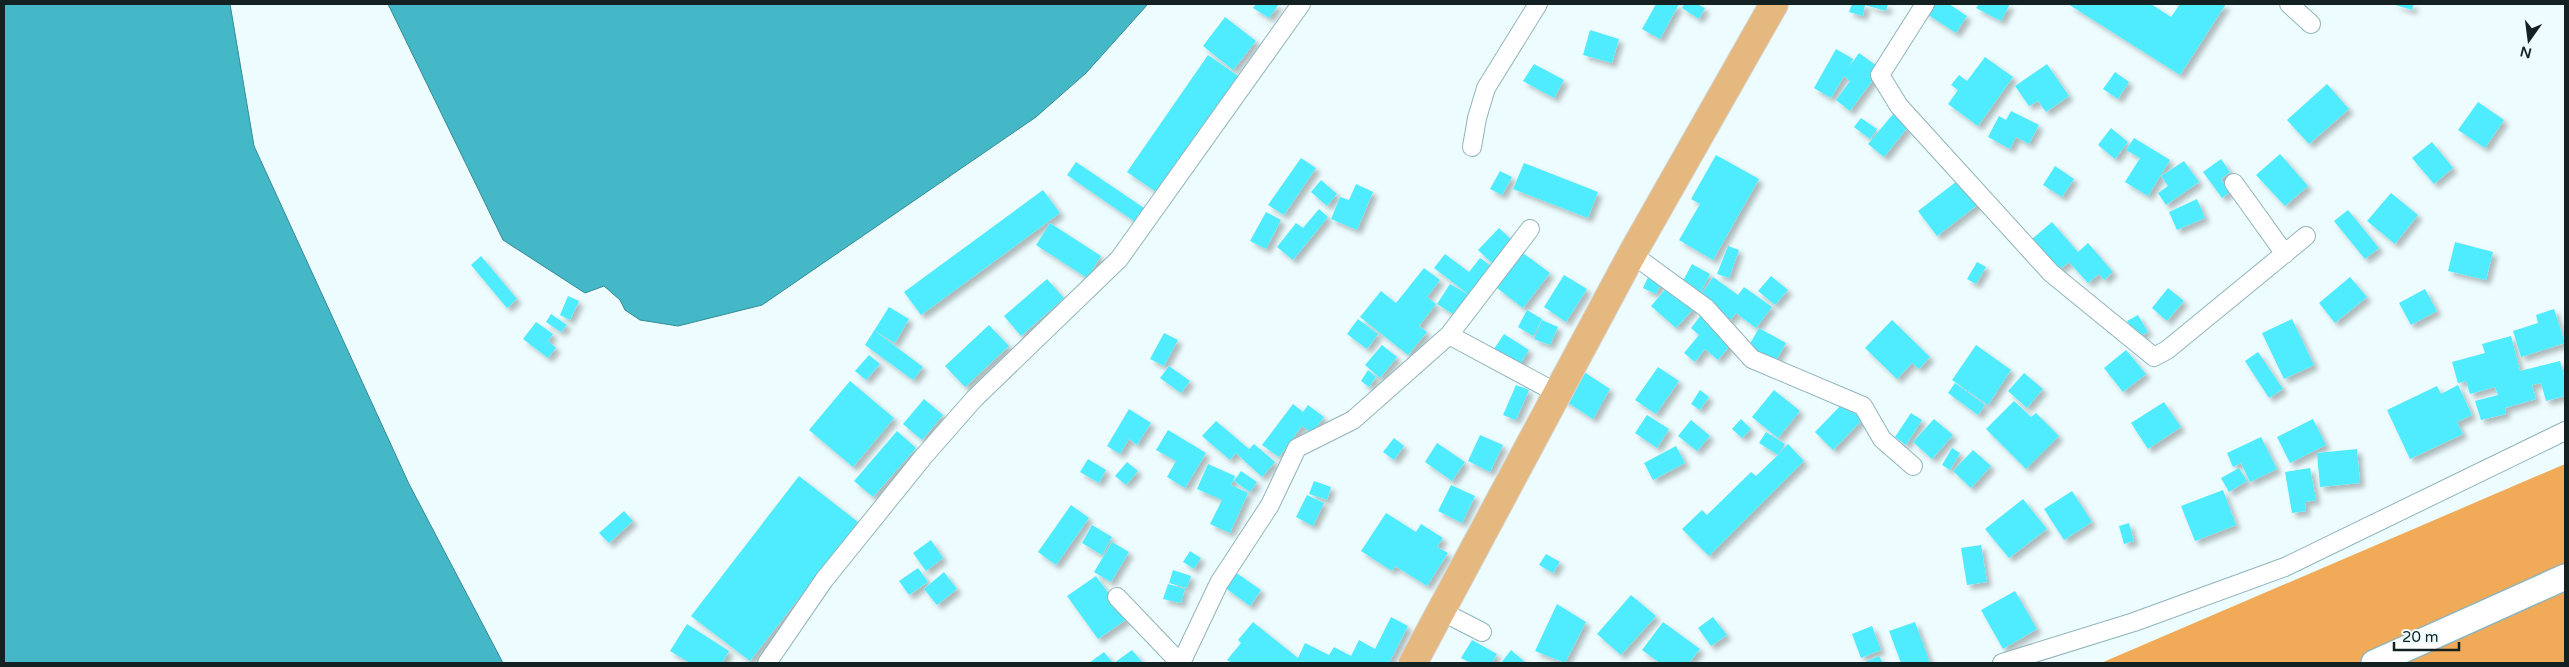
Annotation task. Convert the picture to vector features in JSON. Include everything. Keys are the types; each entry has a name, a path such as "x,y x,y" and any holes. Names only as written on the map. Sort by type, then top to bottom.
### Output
{"main road":[{"path":"1413,663 1632,254 1774,4"}],"street":[{"path":"767,663 824,580 936,442 974,399 1119,260 1301,4"},
{"path":"1472,147 1476,118 1486,88 1538,4"},
{"path":"1924,4 1880,75 1899,106 2051,273 2154,357 2167,350 2306,236"},
{"path":"2289,4 2311,24"},
{"path":"2234,183 2285,254"},
{"path":"1117,597 1181,663 1219,583 1270,505 1297,448 1353,420 1449,334 1530,229"},
{"path":"1632,254 1706,308 1752,359 1863,406 1882,439 1912,466"},
{"path":"1449,334 1557,393"},
{"path":"2002,663 2134,622 2285,567 2565,431"},
{"path":"2374,663 2565,577"},
{"path":"1441,611 1482,632"}],"shaded area":[{"path":"2565,464 2565,663 2101,663"}],"water":[{"path":"4,4 230,4 254,146 409,484 503,663 4,663"},
{"path":"388,4 1148,4 1086,73 1036,117 762,305 678,326 640,320 625,310 620,300 604,286 585,293 503,240"}],"building":[{"path":"1256,4 1279,4 1269,18 1253,8"},
{"path":"1656,4 1679,4 1660,39 1642,29"},
{"path":"1684,4 1697,4 1705,8 1699,19 1682,8"},
{"path":"1852,4 1888,4 1886,11 1865,5 1863,16 1849,12"},
{"path":"1929,4 1949,4 1967,16 1956,33 1924,12"},
{"path":"1979,4 2010,4 2001,21 1976,8"},
{"path":"2068,4 2151,4 2171,17 2180,4 2226,4 2180,75"},
{"path":"2392,4 2414,4 2412,10"},
{"path":"1225,17 1256,41 1233,70 1203,46"},
{"path":"1590,30 1619,39 1612,63 1583,55"},
{"path":"1836,49 1853,59 1849,67 1859,53 1881,69 1850,111 1836,100 1850,81 1844,76 1831,98 1814,88"},
{"path":"1208,55 1241,78 1159,194 1127,172"},
{"path":"1985,57 2013,77 1978,126 1948,104 1958,90 1951,85 1959,75 1967,81"},
{"path":"1534,64 1564,80 1554,98 1523,81"},
{"path":"2047,64 2069,96 2046,112 2038,101 2029,106 2015,86"},
{"path":"2115,72 2129,82 2118,99 2103,89"},
{"path":"2327,84 2349,109 2309,144 2287,120"},
{"path":"2478,102 2504,120 2485,148 2458,130"},
{"path":"2011,111 2039,125 2029,144 2016,137 2010,149 1988,137 1999,116 2006,120"},
{"path":"1893,114 1908,127 1884,157 1868,144"},
{"path":"1861,118 1877,129 1870,139 1854,127"},
{"path":"2111,128 2128,142 2115,159 2098,145"},
{"path":"2134,138 2170,160 2148,196 2125,182 2140,158 2126,150"},
{"path":"2432,142 2453,168 2434,184 2412,158"},
{"path":"2280,154 2308,186 2285,206 2256,175"},
{"path":"1716,155 1759,179 1713,260 1679,240 1700,204 1691,199"},
{"path":"1301,158 1316,168 1284,215 1268,205"},
{"path":"2221,159 2230,172 2221,179 2230,192 2222,198 2203,172"},
{"path":"2184,161 2199,182 2166,205 2158,193 2168,186 2161,176"},
{"path":"1076,162 1147,210 1138,224 1067,175"},
{"path":"1524,163 1598,192 1588,218 1513,189"},
{"path":"2055,166 2074,179 2062,197 2043,185"},
{"path":"1500,171 1512,177 1502,195 1490,189"},
{"path":"1961,178 1980,203 1937,236 1918,211"},
{"path":"1321,180 1337,194 1327,206 1311,192"},
{"path":"1356,184 1373,192 1357,230 1331,219 1340,197 1349,200"},
{"path":"1043,190 1060,213 921,315 904,292"},
{"path":"2391,193 2418,215 2395,244 2367,221"},
{"path":"2197,199 2205,218 2177,230 2169,212"},
{"path":"1319,209 1328,217 1293,260 1277,247 1296,223 1303,228"},
{"path":"2348,210 2379,248 2365,259 2334,221"},
{"path":"1266,212 1281,220 1266,249 1250,241"},
{"path":"2052,222 2078,252 2088,243 2113,272 2104,280 2099,274 2088,283 2069,262 2059,270 2032,239"},
{"path":"1050,223 1101,256 1087,278 1036,245"},
{"path":"1499,228 1516,244 1495,266 1478,250"},
{"path":"2455,242 2493,252 2486,280 2448,271"},
{"path":"1728,246 1739,250 1729,278 1717,274"},
{"path":"1523,253 1550,273 1523,308 1497,288"},
{"path":"1445,254 1469,272 1480,258 1494,268 1472,297 1434,268"},
{"path":"481,256 517,299 507,308 471,265"},
{"path":"1977,262 1986,267 1976,284 1967,279"},
{"path":"1692,264 1710,274 1698,298 1679,288"},
{"path":"1424,268 1440,280 1427,297 1436,304 1419,326 1427,332 1408,355 1360,317 1381,291 1396,303"},
{"path":"1651,271 1664,277 1656,294 1643,288"},
{"path":"1564,275 1587,289 1566,322 1544,307"},
{"path":"1771,276 1788,290 1775,305 1758,291"},
{"path":"1713,277 1738,295 1744,287 1772,307 1756,328 1736,313 1729,321 1698,299"},
{"path":"2350,277 2367,297 2335,323 2319,303"},
{"path":"1047,279 1064,298 1021,336 1004,316"},
{"path":"1450,284 1469,295 1456,316 1437,304"},
{"path":"1669,285 1695,307 1676,328 1651,306"},
{"path":"2168,288 2184,301 2167,321 2152,308"},
{"path":"2425,289 2437,311 2411,325 2399,303"},
{"path":"568,296 579,301 570,320 560,315"},
{"path":"889,307 909,319 895,343 875,331 923,367 913,380 865,345"},
{"path":"2554,309 2565,343 2521,357 2513,331 2538,323 2536,315"},
{"path":"1527,310 1542,319 1533,336 1518,327"},
{"path":"551,314 567,325 561,332 546,322"},
{"path":"1701,315 1733,342 1718,360 1705,349 1695,362 1684,353 1699,335 1691,328"},
{"path":"2138,315 2148,332 2137,338 2127,321"},
{"path":"1358,319 1378,334 1367,349 1347,334"},
{"path":"2292,319 2314,365 2284,379 2262,333"},
{"path":"1542,320 1558,327 1550,345 1534,339"},
{"path":"1892,320 1930,357 1919,369 1912,363 1897,379 1865,348"},
{"path":"536,322 553,334 548,341 556,348 548,358 523,339"},
{"path":"989,325 1009,346 965,387 945,366"},
{"path":"1759,328 1786,343 1774,364 1747,349"},
{"path":"1164,333 1178,340 1164,366 1150,359"},
{"path":"1504,334 1529,350 1517,369 1492,352"},
{"path":"2511,336 2520,371 2560,361 2565,379 2565,396 2546,401 2541,383 2532,385 2536,399 2505,408 2506,414 2481,420 2475,401 2498,395 2495,387 2470,394 2466,381 2458,383 2452,362 2485,353 2482,344"},
{"path":"1382,345 1397,357 1380,378 1365,365"},
{"path":"1976,345 2011,370 1988,405 1952,380"},
{"path":"2126,350 2146,374 2123,392 2104,368"},
{"path":"2258,352 2283,389 2269,398 2245,361"},
{"path":"869,355 880,364 866,380 855,371"},
{"path":"1169,366 1190,381 1181,393 1160,378"},
{"path":"1658,367 1679,381 1656,414 1635,400"},
{"path":"1578,368 1610,389 1593,419 1559,397"},
{"path":"1368,370 1376,377 1369,387 1361,381"},
{"path":"2024,373 2043,389 2027,408 2008,391"},
{"path":"850,381 894,418 853,467 809,430"},
{"path":"1955,383 1985,405 1978,415 1948,393"},
{"path":"1516,385 1529,390 1516,420 1503,415"},
{"path":"2458,385 2472,415 2457,422 2463,434 2410,459 2387,410 2437,386 2441,394"},
{"path":"1700,390 1709,397 1700,410 1691,404"},
{"path":"1774,390 1800,411 1778,438 1752,417"},
{"path":"924,399 943,415 922,440 903,424"},
{"path":"2014,401 2031,417 2036,413 2059,436 2026,469 1986,429"},
{"path":"1844,402 1862,420 1833,450 1815,432"},
{"path":"2164,402 2181,427 2148,449 2131,423"},
{"path":"1293,404 1303,412 1308,405 1324,417 1312,433 1302,426 1279,457 1262,445"},
{"path":"1129,409 1151,423 1137,445 1129,439 1120,454 1107,446"},
{"path":"1911,413 1922,420 1906,445 1895,437"},
{"path":"1647,415 1669,429 1657,448 1635,433"},
{"path":"1741,419 1751,429 1742,438 1732,429"},
{"path":"1934,419 1953,435 1932,459 1913,442"},
{"path":"2313,419 2326,445 2290,463 2277,437"},
{"path":"1691,420 1710,436 1697,451 1678,436"},
{"path":"1216,421 1249,449 1254,444 1275,462 1262,477 1236,453 1230,460 1202,436"},
{"path":"1168,430 1206,453 1185,488 1167,477 1176,461 1156,450"},
{"path":"897,431 916,448 873,497 854,481"},
{"path":"1766,432 1785,444 1778,455 1759,443"},
{"path":"1480,435 1503,445 1490,472 1468,461"},
{"path":"2261,437 2277,469 2250,482 2241,463 2233,467 2227,453"},
{"path":"1394,438 1404,446 1394,460 1383,452"},
{"path":"1437,443 1465,462 1452,481 1425,462"},
{"path":"1788,444 1804,461 1709,556 1682,529 1702,510 1707,515 1751,472 1756,476"},
{"path":"1676,446 1685,463 1653,480 1644,463"},
{"path":"1952,448 1960,453 1950,470 1942,465"},
{"path":"2357,449 2360,483 2320,487 2317,453"},
{"path":"1973,450 1991,466 1971,488 1953,471"},
{"path":"1088,459 1106,470 1099,483 1080,472"},
{"path":"1127,462 1138,471 1126,485 1115,476"},
{"path":"1208,464 1235,476 1231,485 1248,493 1230,533 1210,524 1222,500 1197,489"},
{"path":"2239,468 2247,481 2229,492 2221,478"},
{"path":"2310,468 2316,500 2305,502 2306,511 2292,513 2285,472"},
{"path":"1241,471 1257,482 1250,492 1234,481"},
{"path":"799,476 858,522 750,661 691,616"},
{"path":"1314,481 1331,487 1327,500 1309,494"},
{"path":"1451,485 1475,496 1462,523 1438,511"},
{"path":"2223,490 2236,525 2195,541 2181,506"},
{"path":"2072,491 2092,522 2064,540 2044,509"},
{"path":"1307,495 1324,503 1313,526 1296,517"},
{"path":"2023,499 2047,529 2009,558 1985,529"},
{"path":"1071,505 1089,518 1056,565 1038,552"},
{"path":"624,511 633,521 609,543 599,533"},
{"path":"1386,513 1416,532 1421,524 1443,538 1437,547 1448,553 1427,586 1395,566 1392,571 1361,551"},
{"path":"2129,523 2134,541 2124,544 2119,526"},
{"path":"1092,525 1112,537 1102,555 1082,543"},
{"path":"931,540 943,558 926,571 913,553"},
{"path":"1112,542 1129,552 1111,582 1094,572"},
{"path":"1981,545 1987,582 1967,585 1961,548"},
{"path":"1190,551 1201,558 1194,569 1183,562"},
{"path":"1546,554 1560,562 1553,573 1539,565"},
{"path":"918,568 928,582 909,595 899,581"},
{"path":"1173,570 1191,576 1187,588 1169,583"},
{"path":"944,572 957,589 937,605 924,589"},
{"path":"1235,572 1261,590 1250,606 1224,587"},
{"path":"1096,576 1127,619 1098,639 1067,596"},
{"path":"1168,584 1185,589 1181,603 1163,599"},
{"path":"2015,591 2037,629 2003,649 1981,610"},
{"path":"1631,595 1656,616 1621,655 1597,634"},
{"path":"1557,604 1586,622 1565,663 1535,651"},
{"path":"1391,617 1408,626 1389,663 1306,663 1301,661 1304,663 1232,663 1227,660 1241,643 1238,640 1253,622 1298,658 1305,643 1329,655 1334,647 1351,656 1359,640 1375,649"},
{"path":"1713,617 1727,635 1711,646 1698,628"},
{"path":"1663,622 1700,649 1689,663 1660,663 1642,650"},
{"path":"1915,622 1930,663 1901,663 1889,631"},
{"path":"687,624 729,651 722,663 690,663 670,651"},
{"path":"1872,626 1881,650 1861,658 1852,634"},
{"path":"1472,640 1497,654 1492,663 1471,663 1461,658"},
{"path":"1132,650 1143,663 1114,663"},
{"path":"1511,650 1525,662 1501,663"},
{"path":"1104,652 1113,663 1089,663"},
{"path":"1879,656 1883,663 1863,663"}]}
